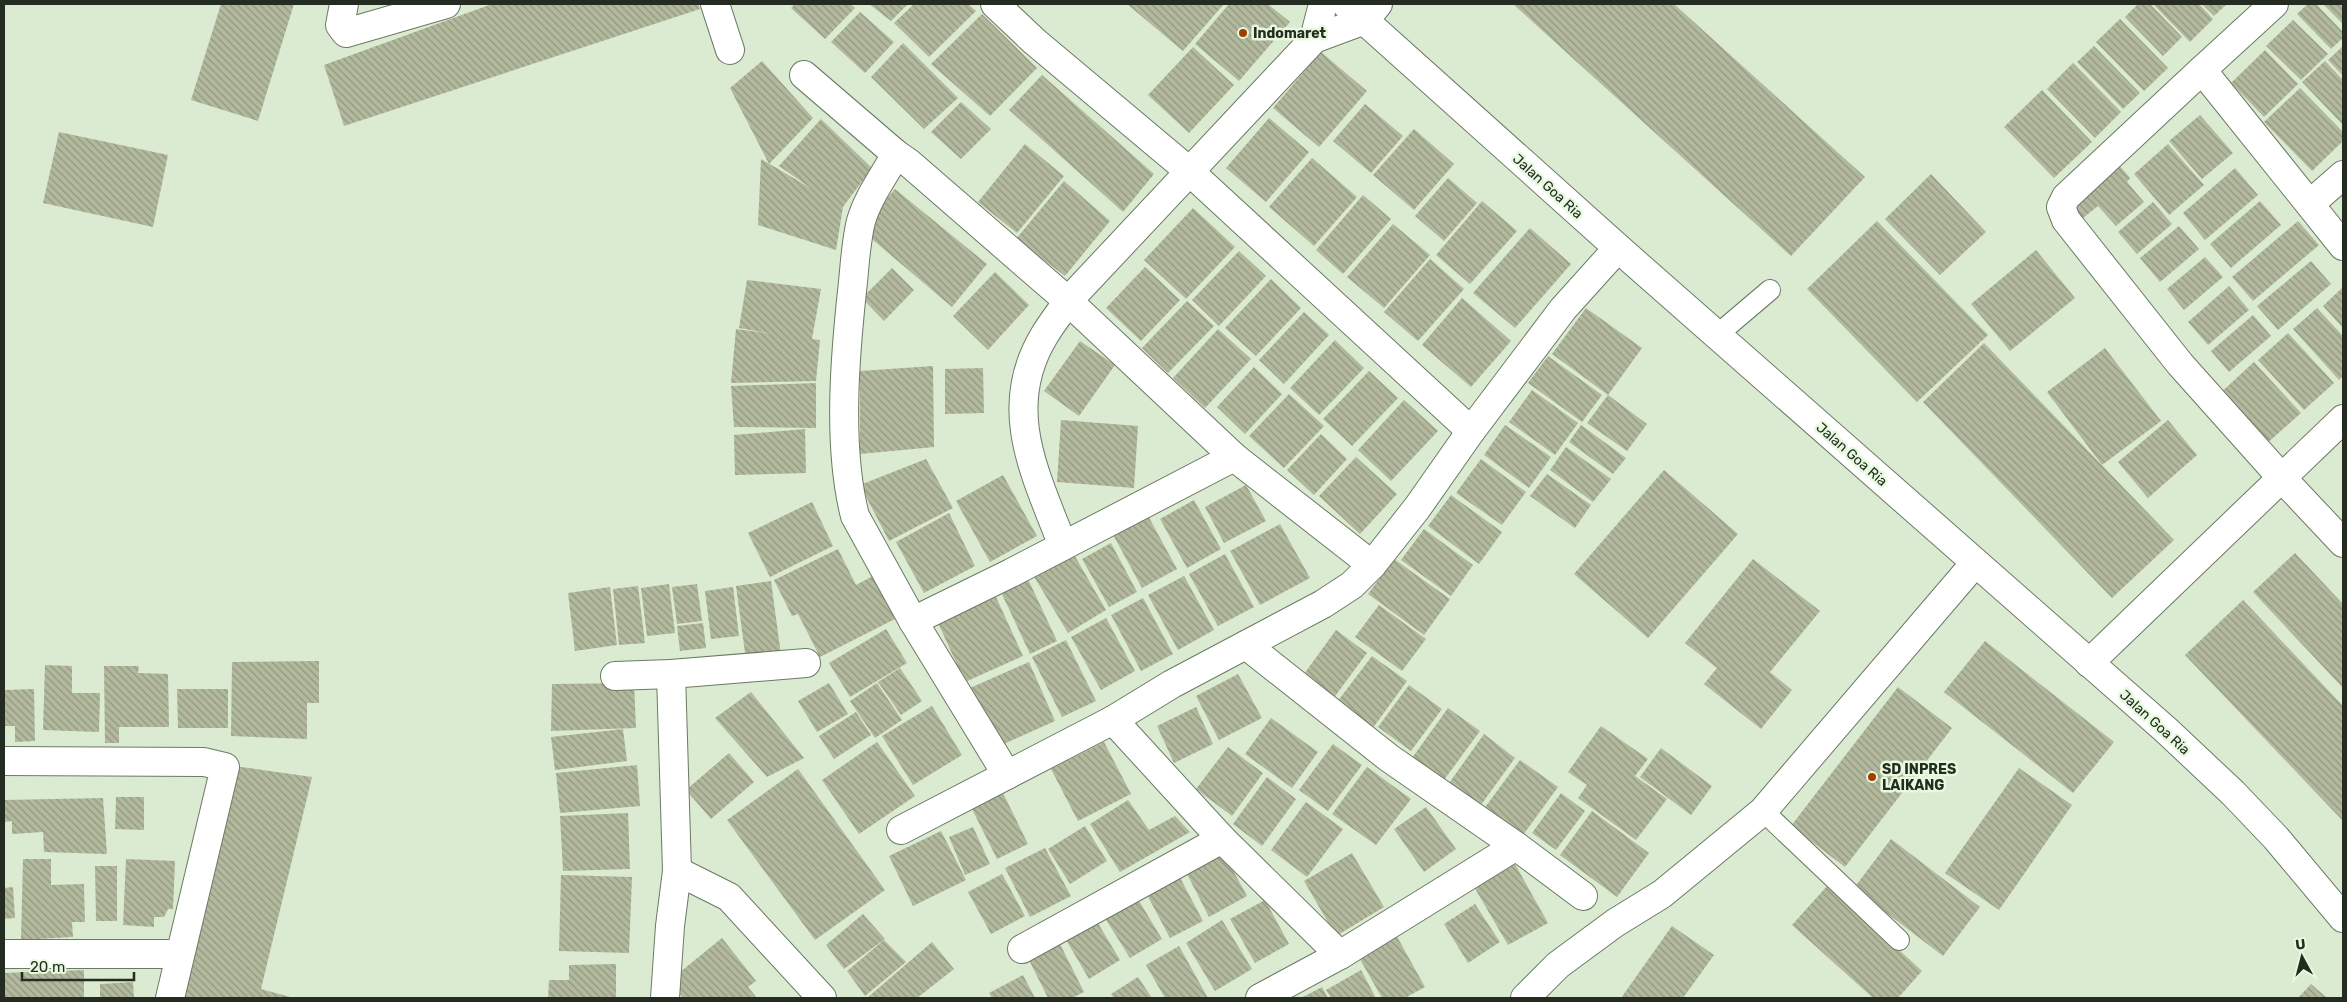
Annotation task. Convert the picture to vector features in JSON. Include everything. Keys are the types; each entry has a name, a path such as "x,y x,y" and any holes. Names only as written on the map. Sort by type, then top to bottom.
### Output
{"street":[{"path":"344,4 340,25 346,33 446,4"},
{"path":"715,4 730,50"},
{"path":"995,4 1034,41 1190,171 1471,432"},
{"path":"1314,39 1323,4"},
{"path":"2274,4 2066,197 2060,207 2066,220 2180,364 2343,543"},
{"path":"1063,546 1029,455 1022,420 1026,378 1043,337 1068,301 1314,39 1363,9"},
{"name":"Jalan Goa Ria","path":"1363,9 1618,248 2089,663 2233,793 2276,838 2343,918"},
{"path":"2202,70 2343,246"},
{"path":"804,75 896,154 910,163 1068,301 1234,457 1372,565"},
{"path":"896,154 868,204 861,220 857,240 848,324 845,421 849,492 856,516 913,621 1007,775"},
{"path":"2310,204 2343,175"},
{"path":"901,830 1113,720 1172,684 1323,604 1352,585 1372,565 1418,508 1471,432 1563,309 1618,248"},
{"path":"2089,663 2343,419"},
{"path":"913,621 1234,457"},
{"path":"1524,998 1558,965 1615,923 1662,894 1763,810 1975,563"},
{"path":"1246,645 1389,758 1516,846 1583,896"},
{"path":"615,676 671,674 806,664"},
{"path":"665,998 670,926 677,871 671,674"},
{"path":"1113,720 1222,839 1340,955"},
{"path":"4,761 204,762 225,767 170,998"},
{"path":"1022,949 1222,839"},
{"path":"1260,998 1340,955 1516,846"},
{"path":"677,871 729,897 822,998"},
{"path":"4,954 179,954"}],"lane":[{"path":"1717,335 1770,290"},
{"path":"1763,810 1898,940"}],"building":[{"path":"221,4 294,4 258,121 191,100"},
{"path":"492,4 698,4 700,9 344,126 324,65"},
{"path":"795,4 850,4 855,8 825,39 791,8"},
{"path":"869,4 908,4 891,21"},
{"path":"914,4 968,4 976,11 929,57 894,23"},
{"path":"1127,4 1224,4 1183,51"},
{"name":"Indomaret","path":"1229,4 1268,4 1290,22 1239,81 1195,44"},
{"path":"1513,4 1674,4 1865,177 1791,256"},
{"path":"2138,4 2150,4 2182,37 2163,56 2125,17"},
{"path":"2153,4 2199,4 2213,19 2190,42"},
{"path":"2202,4 2227,4 2214,16"},
{"path":"2308,4 2316,4 2343,32 2343,38 2331,49 2297,14"},
{"path":"2323,4 2343,4 2343,24"},
{"path":"860,12 894,42 865,73 831,42"},
{"path":"982,14 1037,68 990,116 931,64"},
{"path":"2120,19 2168,68 2144,91 2096,42"},
{"path":"2293,20 2328,54 2301,80 2266,46"},
{"path":"903,43 958,98 924,129 871,77"},
{"path":"2094,46 2140,93 2123,109 2077,62"},
{"path":"2343,46 2343,76 2328,60"},
{"path":"1193,47 1234,85 1189,133 1148,95"},
{"path":"2265,50 2298,84 2264,117 2231,83"},
{"path":"1321,52 1367,91 1319,147 1273,108"},
{"path":"762,61 813,118 769,164 730,88"},
{"path":"2325,61 2343,80 2343,125 2302,82"},
{"path":"2073,63 2121,112 2095,138 2047,89"},
{"path":"1042,75 1154,174 1123,212 1009,110"},
{"path":"2300,88 2343,132 2343,141 2312,171 2264,122"},
{"path":"2042,90 2092,142 2054,178 2004,127"},
{"path":"961,102 991,129 961,159 931,132"},
{"path":"1365,104 1403,136 1371,173 1333,141"},
{"path":"2200,115 2233,153 2202,179 2169,141"},
{"path":"1269,118 1309,152 1266,202 1226,168"},
{"path":"821,119 872,168 843,207 836,250 758,225 761,159 812,189 779,166"},
{"path":"1414,129 1454,164 1414,210 1373,175"},
{"path":"59,132 168,155 153,227 43,203"},
{"path":"1025,144 1064,176 1017,233 978,202"},
{"path":"2168,144 2204,185 2169,215 2134,174"},
{"path":"1312,158 1357,197 1314,246 1269,207"},
{"path":"2118,164 2130,178 2127,182 2144,202 2116,226 2098,206 2083,218 2071,204"},
{"path":"2235,168 2258,195 2205,240 2183,213"},
{"path":"1931,174 1986,232 1940,275 1885,219"},
{"path":"1448,178 1477,203 1444,241 1415,216"},
{"path":"1064,181 1110,221 1065,276 1016,239"},
{"path":"895,189 987,264 952,307 860,229"},
{"path":"1363,195 1391,219 1343,274 1316,250"},
{"path":"1482,201 1517,231 1470,284 1436,255"},
{"path":"2260,201 2281,225 2231,268 2210,244"},
{"path":"2153,202 2172,224 2137,254 2118,232"},
{"path":"1193,208 1235,247 1186,299 1144,260"},
{"path":"1877,221 1988,335 1917,402 1807,289"},
{"path":"2298,221 2319,245 2253,301 2232,277"},
{"path":"1393,224 1430,255 1384,308 1347,277"},
{"path":"2179,226 2199,249 2160,282 2140,258"},
{"path":"1530,228 1571,264 1515,328 1473,293"},
{"path":"2036,250 2075,298 2010,351 1971,304"},
{"path":"1239,251 1266,276 1219,326 1192,300"},
{"path":"2205,257 2223,277 2184,310 2167,289"},
{"path":"1430,259 1464,289 1418,341 1384,312"},
{"path":"2311,261 2331,284 2278,330 2257,306"},
{"path":"1145,267 1180,300 1141,341 1106,308"},
{"path":"892,268 914,290 884,321 862,298"},
{"path":"995,272 1029,305 988,350 953,316"},
{"path":"1271,279 1301,308 1256,356 1225,328"},
{"path":"747,280 821,289 812,339 820,340 816,381 731,383 736,329 773,334 739,328"},
{"path":"2229,286 2249,310 2208,345 2188,322"},
{"path":"2343,287 2343,328 2323,306"},
{"path":"1462,298 1511,341 1471,387 1422,345"},
{"path":"1187,301 1214,326 1168,373 1142,348"},
{"path":"1586,308 1642,348 1608,395 1552,354"},
{"path":"2317,308 2343,336 2343,376 2339,380 2293,329"},
{"path":"1304,312 1329,335 1284,384 1259,360"},
{"path":"2253,315 2271,336 2229,372 2211,351"},
{"path":"1218,329 1251,359 1205,408 1173,378"},
{"path":"2288,333 2334,383 2304,410 2258,360"},
{"path":"1335,340 1364,368 1319,415 1290,388"},
{"path":"1080,341 1115,365 1079,416 1044,391"},
{"path":"1984,343 2174,540 2112,598 1923,402"},
{"path":"2105,348 2161,421 2102,465 2047,392"},
{"path":"1548,356 1602,395 1582,422 1528,383"},
{"path":"2254,362 2301,413 2264,446 2217,396"},
{"path":"933,366 934,447 860,454 860,371"},
{"path":"1254,367 1282,394 1245,434 1217,407"},
{"path":"983,368 984,413 945,414 945,369"},
{"path":"1369,371 1398,398 1352,446 1323,419"},
{"path":"816,383 816,428 734,427 731,386"},
{"path":"1532,390 1578,423 1555,455 1509,422"},
{"path":"1289,394 1324,426 1284,468 1249,436"},
{"path":"1608,395 1647,424 1627,451 1587,423"},
{"path":"1404,400 1438,431 1391,481 1358,450"},
{"path":"1061,420 1138,426 1134,488 1057,482"},
{"path":"2168,420 2197,455 2148,498 2118,462"},
{"path":"1505,425 1551,457 1529,488 1484,455"},
{"path":"1581,425 1626,458 1613,474 1569,442"},
{"path":"805,429 806,473 735,475 734,435"},
{"path":"1321,434 1347,459 1314,495 1287,470"},
{"path":"1566,447 1611,479 1593,502 1550,470"},
{"path":"1356,457 1397,494 1360,534 1319,496"},
{"path":"926,459 953,508 889,541 860,485"},
{"path":"1481,459 1526,492 1502,525 1456,493"},
{"path":"1664,470 1738,534 1648,638 1574,574"},
{"path":"1547,474 1591,505 1575,528 1530,496"},
{"path":"1003,475 1037,536 990,562 956,501"},
{"path":"1246,485 1266,521 1224,543 1205,507"},
{"path":"1451,495 1502,532 1479,564 1428,526"},
{"path":"1194,500 1221,549 1187,568 1160,519"},
{"path":"812,502 833,546 770,577 748,533"},
{"path":"1146,512 1177,569 1142,588 1111,531"},
{"path":"949,513 975,566 924,593 896,542"},
{"path":"1280,524 1310,578 1260,605 1230,551"},
{"path":"1424,529 1473,565 1451,596 1401,560"},
{"path":"1111,543 1137,592 1109,607 1082,559"},
{"path":"838,549 856,585 873,576 895,619 820,657 798,614 792,616 774,580"},
{"path":"1072,551 1106,610 1068,633 1033,575"},
{"path":"2295,553 2343,604 2343,688 2253,592"},
{"path":"1225,554 1254,607 1218,626 1189,574"},
{"path":"1394,559 1450,599 1424,635 1368,594"},
{"path":"1753,559 1820,611 1770,672 1792,690 1761,729 1704,684 1717,668 1685,643"},
{"path":"1184,576 1214,630 1178,650 1148,595"},
{"path":"1028,579 1057,641 1030,654 1001,592"},
{"path":"771,581 781,655 746,660 736,586"},
{"path":"669,584 675,633 647,636 641,588"},
{"path":"697,584 702,621 677,624 672,587"},
{"path":"638,586 645,643 619,645 613,589"},
{"path":"610,587 617,645 575,651 568,593"},
{"path":"733,587 739,636 711,639 705,591"},
{"path":"996,597 1023,656 965,682 938,623"},
{"path":"1143,598 1173,654 1141,671 1111,615"},
{"path":"2243,600 2343,706 2343,821 2185,655"},
{"path":"1379,605 1426,639 1402,671 1355,637"},
{"path":"1106,618 1135,671 1101,690 1071,637"},
{"path":"703,623 706,648 680,651 677,626"},
{"path":"886,629 907,663 850,697 829,663"},
{"path":"1336,630 1367,653 1330,703 1299,681"},
{"path":"1066,640 1096,701 1062,717 1032,657"},
{"path":"1985,641 2114,742 2073,793 1944,692"},
{"path":"1372,656 1407,681 1370,732 1334,706"},
{"path":"319,661 319,703 307,703 307,739 231,736 232,662"},
{"path":"1029,662 1055,721 997,747 970,688"},
{"path":"45,665 72,666 72,693 100,693 99,732 43,730"},
{"path":"104,666 139,666 138,673 168,674 169,727 119,727 119,743 105,743"},
{"path":"900,668 922,701 901,715 878,682"},
{"path":"1238,674 1262,718 1219,740 1196,696"},
{"path":"634,683 636,728 551,731 552,684"},
{"path":"829,683 848,714 817,732 798,701"},
{"path":"877,683 902,720 875,738 850,701"},
{"path":"1409,685 1442,709 1411,751 1378,727"},
{"name":"SD INPRES LAIKANG","path":"1898,687 1952,728 1845,867 1791,826"},
{"path":"34,689 35,741 15,742 15,726 4,726 4,690"},
{"path":"177,689 228,689 228,728 178,728"},
{"path":"751,692 804,758 767,777 715,718"},
{"path":"932,706 962,755 913,785 882,736"},
{"path":"1196,707 1213,744 1174,763 1157,726"},
{"path":"1448,708 1480,731 1444,780 1412,758"},
{"path":"856,712 871,735 834,759 819,736"},
{"path":"1271,718 1318,752 1292,788 1245,754"},
{"path":"1601,726 1648,759 1635,776 1667,799 1636,840 1578,798 1587,785 1568,772"},
{"path":"623,729 627,761 555,770 551,737"},
{"path":"1484,734 1515,758 1478,809 1447,786"},
{"path":"877,742 915,796 859,834 822,780"},
{"path":"1104,742 1131,794 1078,821 1051,769"},
{"path":"1333,744 1362,765 1328,811 1299,790"},
{"path":"1228,747 1263,773 1232,816 1196,789"},
{"path":"1661,748 1712,786 1691,815 1640,777"},
{"path":"729,753 754,782 711,819 686,790"},
{"path":"1520,760 1558,787 1521,838 1483,810"},
{"path":"637,765 640,806 560,813 556,773"},
{"path":"234,766 312,777 261,989 294,998 175,998"},
{"path":"1367,767 1411,799 1376,845 1332,814"},
{"name":"SD INPRES LAIKANG","path":"2019,768 2072,805 1999,910 1945,873"},
{"path":"798,769 885,890 815,940 727,820"},
{"path":"1267,777 1296,799 1262,846 1233,824"},
{"path":"1003,793 1028,844 997,859 972,809"},
{"path":"1561,793 1585,811 1556,850 1532,833"},
{"path":"116,797 144,797 144,830 115,829"},
{"path":"103,798 107,854 44,852 43,832 12,834 12,821 4,822 4,800"},
{"path":"1128,800 1149,830 1175,816 1190,832 1120,872 1090,824"},
{"path":"1306,802 1343,829 1307,877 1271,850"},
{"path":"1426,807 1456,849 1424,872 1394,829"},
{"path":"1592,811 1649,853 1617,897 1560,855"},
{"path":"628,813 630,869 563,871 560,816"},
{"path":"1085,826 1107,861 1070,884 1048,849"},
{"path":"973,827 990,864 965,875 949,837"},
{"path":"941,831 966,880 913,906 889,856"},
{"path":"1891,839 1980,907 1943,956 1854,888"},
{"path":"1045,848 1071,896 1030,917 1005,868"},
{"path":"1223,852 1247,896 1209,917 1186,872"},
{"path":"1352,853 1384,907 1336,936 1304,881"},
{"path":"1511,857 1548,923 1508,945 1470,880"},
{"path":"23,859 51,859 51,885 84,884 85,922 72,922 73,937 21,940"},
{"path":"126,859 175,861 173,909 168,909 164,917 154,917 154,927 123,925"},
{"path":"95,866 117,866 117,921 96,921"},
{"path":"1002,874 1025,916 991,934 968,892"},
{"path":"1178,874 1203,921 1170,938 1145,891"},
{"path":"561,875 632,877 629,953 559,951"},
{"path":"1828,885 1922,971 1898,998 1873,998 1792,925"},
{"path":"13,887 15,918 4,919 4,888"},
{"path":"1138,899 1162,939 1130,958 1105,918"},
{"path":"1265,900 1289,944 1255,963 1230,919"},
{"path":"1475,904 1500,942 1468,963 1444,924"},
{"path":"863,914 885,939 844,969 826,945"},
{"path":"1096,920 1120,960 1089,979 1065,938"},
{"path":"1222,920 1252,969 1215,991 1186,943"},
{"path":"1672,926 1714,955 1683,998 1621,998"},
{"path":"1395,933 1425,987 1405,998 1382,998 1357,954"},
{"path":"722,938 756,981 748,987 757,998 683,998 669,981"},
{"path":"884,940 906,962 865,996 847,971"},
{"path":"932,942 954,969 917,998 867,998"},
{"path":"1059,942 1084,992 1072,998 1048,998 1028,958"},
{"path":"1179,946 1208,998 1165,998 1146,965"},
{"path":"616,964 616,998 548,998 549,980 569,980 569,965"},
{"path":"84,970 84,998 4,998 4,973"},
{"path":"1361,970 1376,998 1331,998 1326,990"},
{"path":"1023,975 1035,998 992,998 989,993"},
{"path":"1138,977 1152,998 1114,998 1111,994"},
{"path":"133,982 134,998 100,998 100,984"},
{"path":"2311,984 2327,998 2298,998"},
{"path":"1322,987 1328,998 1301,998"}],"place":[{"name":"Indomaret","path":"1243,33"},
{"name":"SD INPRES LAIKANG","path":"1872,777"}]}
